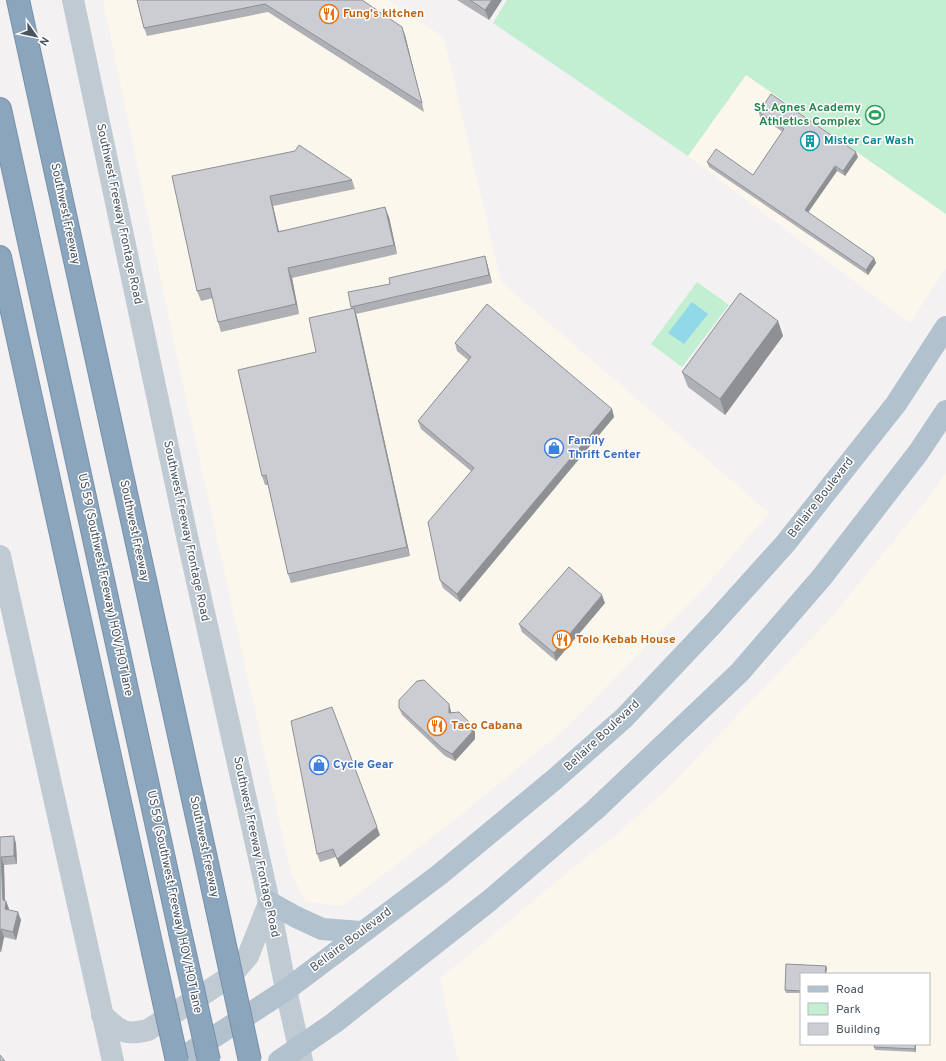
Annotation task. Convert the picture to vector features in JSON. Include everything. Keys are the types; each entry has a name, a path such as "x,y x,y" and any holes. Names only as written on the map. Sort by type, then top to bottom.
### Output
{"highway":[{"name":"Southwest Freeway","path":"18,0 250,1061"},
{"name":"US 59 (Southwest Freeway) HOV/HOT lane","path":"0,109 209,1061"},
{"path":"0,257 177,1061"}],"main road":[{"name":"Southwest Freeway Frontage Road","path":"73,0 188,539 269,902 286,990 301,1054"},
{"name":"Bellaire Boulevard","path":"177,1061 286,990 445,870 555,779 624,718 712,626 784,544 896,404 946,327"},
{"path":"278,1061 301,1054 347,1013 504,888 597,807 740,672 822,577 918,453 946,411"},
{"path":"0,556 112,1061"},
{"path":"102,1015 120,1031 132,1034 148,1030 231,976 248,956 269,902 322,929 361,932"}],"shaded area":[{"path":"103,0 389,0 444,38 501,282 769,513 711,580 565,729 452,822 342,906 306,902 291,874 175,348"},
{"path":"746,75 946,214 946,268 910,323 688,156"},
{"path":"946,473 946,1061 458,1061 440,979 581,861 621,831 669,787 830,619 925,502"}],"green space":[{"name":"St. Agnes Academy Athletics Complex","path":"507,0 946,0 946,214 746,75 688,156 493,23"},
{"path":"697,282 729,305 682,367 651,344"}],"water":[{"path":"692,302 708,314 684,344 668,333"}],"building":[{"path":"137,0 362,0 402,27 422,103 265,4 144,28"},
{"path":"470,0 492,0 485,10"},
{"path":"771,94 856,152 843,171 835,166 805,210 874,258 866,270 707,162 716,149 753,175 784,129 759,112"},
{"path":"299,145 352,180 270,196 278,232 385,207 394,245 288,268 296,304 218,322 210,288 197,291 172,176 295,151"},
{"path":"485,256 489,275 351,307 348,292 390,284 389,278"},
{"path":"740,293 778,321 720,399 682,372"},
{"path":"487,304 612,409 457,594 440,580 428,522 474,468 418,421 471,357 455,343"},
{"path":"354,308 407,547 288,574 266,475 262,476 238,370 316,352 309,318"},
{"path":"569,567 602,595 554,653 519,624"},
{"name":"Taco Cabana","path":"424,680 449,704 449,713 459,712 472,725 472,732 452,754 443,749 399,708 399,700 417,681"},
{"path":"332,707 377,827 337,859 333,849 317,854 291,721"},
{"path":"14,836 14,856 1,857 3,900 6,901 5,909 18,912 13,932 1,929 0,936 0,837"},
{"path":"786,964 826,966 825,973 800,973 800,991 785,990"},
{"path":"875,1045 915,1045 915,1049 874,1047"},
{"path":"0,1055 5,1061 0,1061"}],"place":[{"name":"Fung's kitchen","path":"329,14"},
{"name":"St. Agnes Academy Athletics Complex","path":"875,115"},
{"name":"Mister Car Wash","path":"810,141"},
{"name":"Family Thrift Center","path":"554,448"},
{"name":"Tolo Kebab House","path":"562,640"},
{"name":"Taco Cabana","path":"437,726"},
{"name":"Cycle Gear","path":"319,765"}]}
